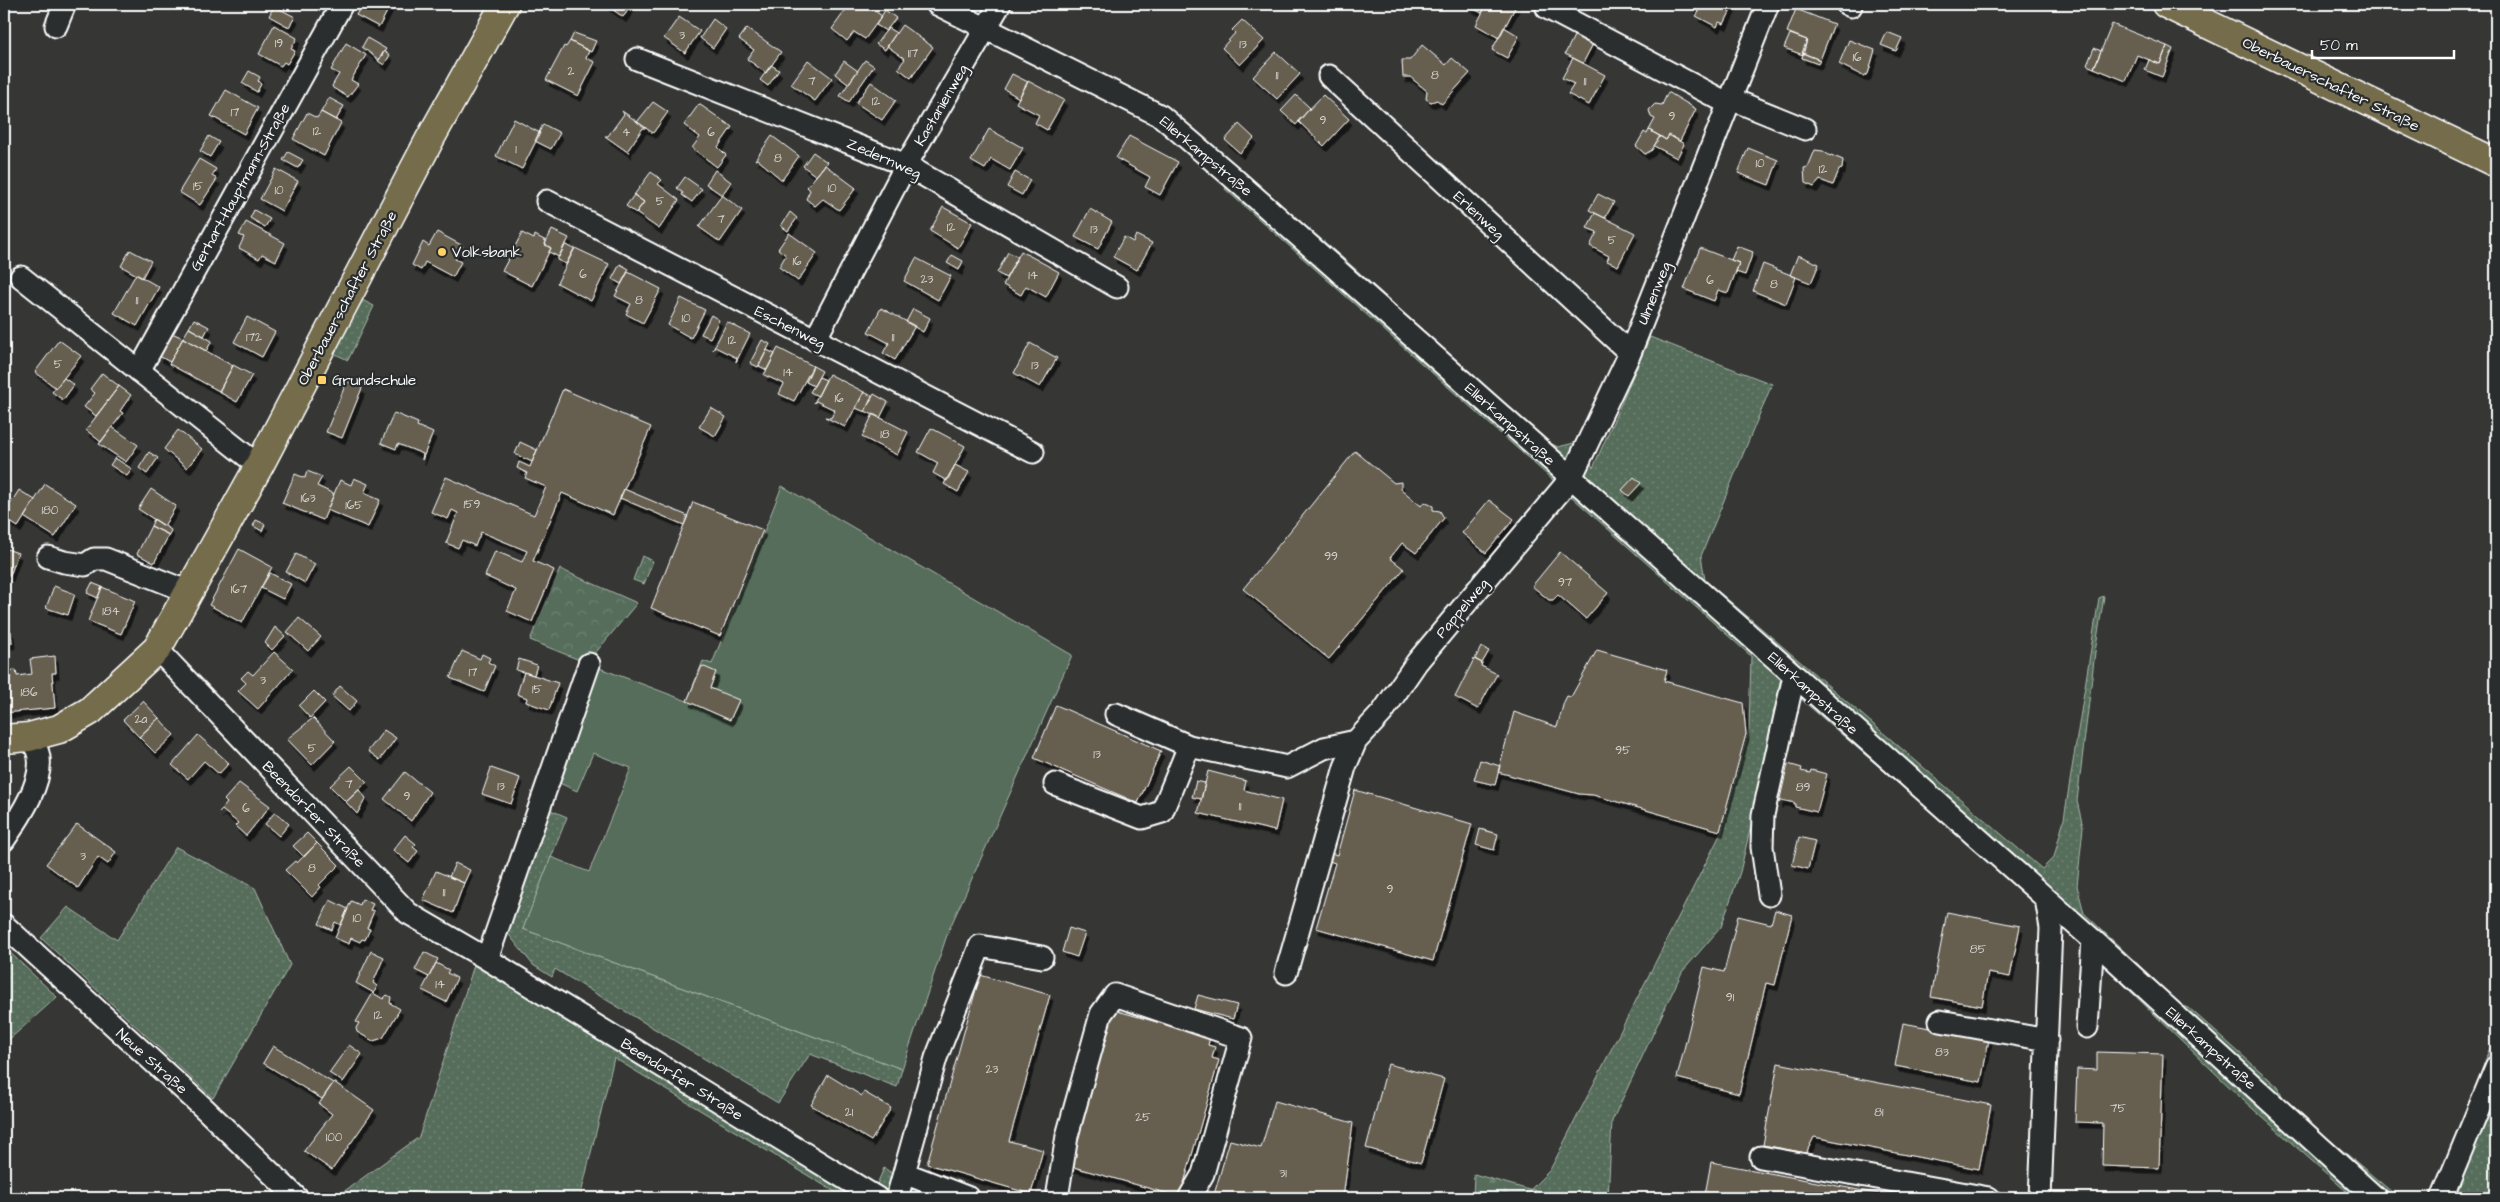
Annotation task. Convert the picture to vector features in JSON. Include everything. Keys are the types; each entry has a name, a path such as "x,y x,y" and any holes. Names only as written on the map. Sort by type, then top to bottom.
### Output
{"main road":[{"name":"Oberbauerschafter Straße","path":"16,738 58,729 90,711 157,649 258,466 434,130 505,4"},
{"name":"Oberbauerschafter Straße","path":"2166,4 2496,163"}],"street":[{"path":"56,26 64,4"},
{"name":"Gerhart-Hauptmann-Straße","path":"139,371 342,4"},
{"name":"Ellerkampstraße","path":"937,4 1161,116 1230,175 2093,940 2376,1198"},
{"name":"Kastanienweg","path":"815,340 906,165 1000,4"},
{"name":"Ulmenweg","path":"1571,478 1630,354 1768,4"},
{"path":"1547,8 1730,101 1805,128"},
{"name":"Zedernweg","path":"637,59 906,165 1117,287"},
{"name":"Erlenweg","path":"1329,76 1630,354"},
{"name":"Eschenweg","path":"547,201 1033,452"},
{"path":"21,277 258,466"},
{"name":"Pappelweg","path":"1356,741 1382,713 1417,662 1571,478"},
{"path":"48,557 64,562 86,565 94,559 106,559 189,592"},
{"name":"Beendorfer Straße","path":"157,649 408,913 487,959 877,1198"},
{"path":"487,959 589,664"},
{"path":"1769,895 1762,847 1763,815 1794,676"},
{"path":"1116,714 1189,746 1287,767 1324,748 1356,741"},
{"path":"4,840 30,797 38,772 38,752 16,738"},
{"path":"1286,973 1345,767 1356,741"},
{"path":"1055,784 1142,818 1162,812 1189,746"},
{"path":"2040,1198 2051,928 2046,899"},
{"name":"Neue Straße","path":"4,925 227,1130 297,1198"},
{"path":"2087,1027 2093,940"},
{"path":"897,1198 936,1058 980,946 1042,957"},
{"path":"1057,1198 1067,1136 1101,1014 1115,995 1241,1038 1203,1174 1189,1198"},
{"path":"1940,1021 2047,1040"},
{"path":"2442,1198 2496,1067"},
{"path":"1761,1157 1989,1198"},
{"path":"904,1173 969,1198"}],"green space":[{"path":"1237,166 1352,266 1544,440 1558,447 1582,441 1593,468 1650,337 1772,384 1701,556 1705,580 2042,869 2054,857 2064,819 2099,598 2104,596 2095,652 2077,801 2083,827 2077,886 2084,913 2181,1005 2189,1008 2278,1087 2285,1102 2399,1198 2354,1198 2244,1101 2063,926 1780,681 1768,754 1740,872 1721,927 1682,972 1612,1121 1608,1198 1557,1198 1531,1189 1550,1170 1722,831 1749,730 1751,656 1225,189"},
{"path":"360,299 374,306 348,360 333,353"},
{"path":"782,486 1072,655 948,932 902,1069 523,929 551,857 589,872 631,768 593,753 577,791 555,781 589,664 687,701 703,661 712,664"},
{"path":"642,556 653,561 644,584 633,580"},
{"path":"560,569 637,603 587,663 530,640"},
{"path":"546,808 567,817 523,929 902,1069 897,1087 810,1054 778,1103 555,969 552,977 533,965 506,931"},
{"path":"176,847 255,888 290,965 213,1098 41,938 68,907 117,940"},
{"path":"4,947 57,997 4,1044"},
{"path":"475,962 865,1198 845,1198 614,1058 580,1198 335,1198 419,1137"},
{"path":"2496,1039 2496,1198 2433,1198 2445,1177 2488,1053"},
{"path":"884,1168 929,1198 871,1198"},
{"path":"1474,1174 1557,1198 1473,1198"}],"building":[{"path":"362,4 391,4 379,27 356,15"},
{"path":"605,4 633,4 623,17"},
{"path":"850,4 865,4 882,16 865,39 854,32 847,41 832,29"},
{"path":"1464,4 1487,4 1482,13"},
{"path":"1487,4 1517,4 1499,38 1476,25"},
{"path":"1694,4 1734,4 1724,24 1719,22 1717,27 1696,16 1699,12 1692,8"},
{"path":"274,6 295,17 289,27 269,16"},
{"path":"1796,9 1834,24 1820,60 1802,53 1807,40 1787,32"},
{"path":"885,10 896,18 886,31 876,25"},
{"path":"679,17 700,31 685,53 664,38"},
{"path":"713,19 726,29 713,48 700,38"},
{"path":"1242,20 1264,40 1240,65 1222,48 1235,33 1232,30"},
{"path":"2112,24 2167,46 2160,64 2137,55 2126,81 2094,68"},
{"path":"274,25 297,38 291,49 295,51 287,64 284,62 281,66 259,54"},
{"path":"902,25 933,47 911,78 898,68 905,59 887,46"},
{"path":"1504,27 1519,36 1507,58 1492,50"},
{"path":"747,28 781,52 766,73 747,59 754,50 739,39"},
{"path":"888,28 896,33 885,50 876,44"},
{"path":"1576,32 1594,42 1583,63 1565,54"},
{"path":"1887,32 1902,38 1896,51 1881,45"},
{"path":"574,33 596,41 591,52 570,41"},
{"path":"1790,34 1807,40 1803,55 1784,48"},
{"path":"367,38 386,49 379,60 362,47"},
{"path":"1849,40 1875,50 1868,74 1863,76 1839,64"},
{"path":"570,41 589,51 586,58 595,62 578,96 546,80 564,46 566,47"},
{"path":"346,43 366,55 351,80 358,84 348,97 333,88 332,86 339,74 331,70"},
{"path":"1422,45 1446,65 1452,58 1470,73 1442,104 1437,100 1431,102 1426,99 1427,91 1410,77 1403,77 1402,60 1410,60"},
{"path":"2167,46 2173,49 2162,77 2145,70 2149,60 2160,64"},
{"path":"2094,48 2101,51 2094,68 2087,65"},
{"path":"384,51 390,55 384,65 378,61"},
{"path":"1276,52 1300,74 1277,99 1253,77"},
{"path":"1803,53 1820,60 1818,64 1802,58"},
{"path":"1573,58 1605,75 1589,105 1568,94 1574,84 1562,78"},
{"path":"808,60 832,78 815,101 791,84"},
{"path":"865,60 874,66 849,102 840,96"},
{"path":"844,61 858,71 848,84 835,74"},
{"path":"771,65 779,70 768,86 760,80"},
{"path":"249,71 260,77 258,81 261,84 257,92 242,83"},
{"path":"1012,74 1028,82 1019,98 1004,89"},
{"path":"1028,81 1064,100 1047,130 1035,123 1039,115 1016,103"},
{"path":"871,82 896,100 882,120 856,103"},
{"path":"226,90 258,108 244,134 211,116"},
{"path":"1668,92 1696,109 1680,141 1669,135 1666,140 1649,130 1655,119 1651,117 1649,110 1655,104 1662,105"},
{"path":"1296,95 1310,108 1296,125 1281,111"},
{"path":"1323,95 1349,119 1324,146 1298,121"},
{"path":"329,98 344,106 336,120 321,112"},
{"path":"653,102 668,112 653,133 637,122"},
{"path":"699,104 732,127 718,147 726,155 717,167 692,148 700,137 684,125"},
{"path":"622,111 646,128 643,128 628,150 629,153 605,136 608,136 624,114"},
{"path":"321,112 341,123 324,156 293,139 307,113 317,118"},
{"path":"514,119 540,133 522,169 496,156"},
{"path":"543,124 560,133 551,149 535,141"},
{"path":"1239,124 1254,138 1240,153 1225,140"},
{"path":"989,129 1023,148 1010,170 991,159 985,169 971,161"},
{"path":"1649,130 1660,136 1652,150 1645,154 1636,146 1644,132 1647,134"},
{"path":"1669,135 1684,144 1677,158 1654,146 1660,136 1666,140"},
{"path":"209,136 219,142 210,157 200,151"},
{"path":"772,136 799,156 782,180 757,159 755,160"},
{"path":"1129,136 1178,162 1160,195 1145,187 1150,177 1116,158"},
{"path":"1748,148 1778,160 1769,185 1738,173"},
{"path":"1815,150 1823,151 1830,156 1843,160 1842,169 1839,170 1833,185 1820,180 1814,187 1805,183 1804,168 1808,167"},
{"path":"288,152 303,160 298,168 283,160"},
{"path":"813,152 827,162 816,176 803,166"},
{"path":"199,159 216,169 212,176 217,179 200,205 179,192"},
{"path":"825,165 856,188 839,210 823,199 815,206 806,199 810,190 807,187"},
{"path":"276,169 298,181 282,211 260,199"},
{"path":"715,170 731,182 722,195 706,184"},
{"path":"651,172 662,180 658,184 679,200 659,229 636,213 644,202 634,195"},
{"path":"1015,172 1030,180 1022,195 1007,187"},
{"path":"685,177 702,189 692,202 682,195 683,193 677,188"},
{"path":"1598,194 1614,202 1605,218 1589,210"},
{"path":"634,195 644,202 636,213 626,206"},
{"path":"722,195 742,210 720,242 699,227"},
{"path":"943,207 972,223 958,248 930,231"},
{"path":"1090,209 1112,222 1098,249 1075,237"},
{"path":"254,210 270,219 265,227 250,218"},
{"path":"790,212 797,218 788,231 781,226"},
{"path":"1595,213 1635,233 1618,266 1607,261 1609,256 1590,246 1597,232 1587,228"},
{"path":"246,222 285,243 276,261 262,254 259,259 239,248 244,237 239,235"},
{"path":"552,230 569,238 559,257 549,252 551,248 545,244"},
{"path":"437,232 463,246 455,259 461,262 453,277 425,262 421,270 412,265 423,242 429,246"},
{"path":"522,233 534,239 535,235 546,241 545,245 551,248 532,286 502,271"},
{"path":"789,233 817,253 798,281 779,267 786,255 778,249"},
{"path":"1136,235 1152,243 1137,270 1113,257 1124,237 1133,242"},
{"path":"565,244 574,249 566,264 557,260"},
{"path":"1737,246 1753,252 1745,275 1736,272 1739,263 1731,260"},
{"path":"575,248 609,264 591,301 557,283"},
{"path":"1700,248 1739,263 1728,293 1718,290 1714,301 1684,289"},
{"path":"130,250 151,261 142,278 121,266"},
{"path":"1021,251 1059,272 1046,297 1026,286 1021,295 1003,285"},
{"path":"1008,252 1018,257 1006,278 997,273"},
{"path":"952,255 963,261 959,270 947,263"},
{"path":"1798,255 1819,264 1811,283 1790,275"},
{"path":"916,258 951,276 938,300 904,281"},
{"path":"620,264 629,269 621,284 612,279"},
{"path":"1763,264 1796,277 1786,304 1753,291"},
{"path":"628,272 661,289 643,323 626,314 631,304 615,296"},
{"path":"136,274 159,287 137,326 114,313"},
{"path":"681,298 705,310 691,338 668,325"},
{"path":"881,308 915,326 895,360 883,353 889,343 868,332"},
{"path":"913,309 930,318 923,332 906,322"},
{"path":"711,315 719,320 710,338 701,334"},
{"path":"247,317 275,332 262,357 234,342"},
{"path":"194,319 209,327 204,336 189,328"},
{"path":"727,322 750,334 736,362 737,358 715,347 713,350"},
{"path":"189,328 212,341 206,351 183,338"},
{"path":"172,333 183,338 170,362 159,356"},
{"path":"183,338 233,366 219,391 169,364"},
{"path":"59,340 81,356 56,388 35,372"},
{"path":"762,340 770,344 758,367 750,363"},
{"path":"1030,343 1057,358 1040,387 1014,373"},
{"path":"778,348 813,366 794,401 779,394 784,384 764,375"},
{"path":"767,350 775,354 767,370 759,366"},
{"path":"233,365 252,375 237,402 219,392"},
{"path":"813,366 822,371 814,386 806,382"},
{"path":"102,373 119,386 96,416 84,407 95,393 90,389"},
{"path":"829,374 864,392 845,427 825,417 831,418 835,410 816,401 814,403"},
{"path":"819,377 826,380 818,396 810,392"},
{"path":"64,378 74,385 63,400 52,392"},
{"path":"347,381 362,388 342,438 326,432"},
{"path":"119,386 131,395 120,411 123,413 101,442 86,430"},
{"path":"563,389 651,427 613,515 562,493 533,561 554,570 532,622 507,611 516,590 485,576 495,551 522,562 527,551 481,532 475,546 462,540 458,548 446,543 458,513 452,510 448,519 431,512 446,477 534,515 546,487 525,478 527,473 517,468 519,462 530,467"},
{"path":"864,392 872,396 865,412 856,408"},
{"path":"874,394 888,402 880,418 865,411"},
{"path":"711,408 726,417 715,436 699,427"},
{"path":"394,413 418,423 417,426 433,433 422,460 423,454 398,444 396,449 381,443"},
{"path":"873,414 908,432 897,455 862,437"},
{"path":"112,427 138,445 126,462 99,444"},
{"path":"931,428 965,446 947,481 933,473 938,463 918,452"},
{"path":"178,430 202,449 187,468 164,449"},
{"path":"520,442 537,450 532,462 515,454"},
{"path":"1355,451 1394,483 1401,482 1401,489 1421,506 1424,502 1433,506 1433,510 1440,511 1444,518 1416,553 1402,543 1390,558 1404,569 1329,659 1243,589"},
{"path":"149,452 158,458 147,474 139,468"},
{"path":"115,458 132,469 127,476 110,465"},
{"path":"955,465 969,472 958,492 944,484"},
{"path":"307,471 322,477 317,486 334,494 323,520 282,503 295,474 305,478"},
{"path":"1634,477 1641,483 1629,496 1622,490"},
{"path":"354,478 368,484 364,493 380,500 368,527 327,510 340,480 351,485"},
{"path":"45,484 76,504 55,537 24,517"},
{"path":"151,489 176,506 164,526 138,509"},
{"path":"624,489 688,516 684,525 620,498"},
{"path":"19,490 35,500 18,527 4,518 4,514"},
{"path":"1489,500 1514,519 1486,553 1462,533"},
{"path":"693,502 763,530 720,636 651,608"},
{"path":"154,519 171,530 169,535 151,526"},
{"path":"256,520 265,524 262,531 253,526"},
{"path":"151,526 169,535 154,563 137,554"},
{"path":"4,548 18,553 10,576 4,574"},
{"path":"239,549 272,567 242,623 209,605"},
{"path":"1560,552 1608,593 1586,619 1558,595 1553,600 1549,600 1532,586"},
{"path":"296,554 315,564 305,583 286,572"},
{"path":"270,573 291,584 283,599 261,588"},
{"path":"92,583 102,587 98,598 87,593"},
{"path":"54,586 75,594 68,615 46,608"},
{"path":"102,587 135,601 121,634 88,621"},
{"path":"299,618 321,637 308,651 287,632"},
{"path":"275,627 285,636 272,650 265,643"},
{"path":"11,631 12,643 4,644 4,632"},
{"path":"1481,647 1489,651 1482,663 1475,659"},
{"path":"1597,650 1667,670 1664,681 1743,703 1746,734 1720,831 1593,795 1579,794 1498,772 1514,712 1557,727 1567,696 1571,697"},
{"path":"462,651 480,659 482,654 490,658 488,662 495,666 484,692 450,678"},
{"path":"274,652 293,669 258,709 238,691 246,683 241,678 248,671 253,675"},
{"path":"55,656 56,673 52,673 55,708 4,713 4,671 16,670 17,676 32,674 30,659"},
{"path":"519,659 537,665 534,675 516,670"},
{"path":"1474,659 1482,663 1481,666 1497,674 1478,709 1455,697"},
{"path":"702,666 716,672 710,688 739,700 730,720 687,701"},
{"path":"524,672 558,683 549,710 526,702 527,698 517,694"},
{"path":"340,686 357,701 349,711 332,696"},
{"path":"314,691 325,702 310,718 299,706"},
{"path":"143,701 159,718 139,737 123,720"},
{"path":"1056,705 1161,751 1138,803 1034,758"},
{"path":"159,718 174,735 155,753 139,737"},
{"path":"313,718 335,741 312,765 287,739"},
{"path":"384,730 396,738 380,760 368,751"},
{"path":"198,735 229,763 219,774 204,761 188,779 172,765"},
{"path":"1480,760 1500,766 1495,785 1474,780"},
{"path":"1788,764 1802,768 1801,771 1810,773 1811,770 1827,774 1817,812 1795,807 1795,803 1781,800 1779,803"},
{"path":"351,766 367,782 346,802 330,786"},
{"path":"491,768 520,778 511,804 482,794"},
{"path":"1208,771 1246,781 1244,790 1282,800 1275,831 1198,813"},
{"path":"405,772 430,792 411,821 384,799"},
{"path":"1196,781 1205,783 1201,799 1192,797"},
{"path":"239,783 270,806 246,836 235,826 238,823 222,810 219,813 227,803 224,800"},
{"path":"359,790 366,798 357,814 346,802"},
{"path":"1355,790 1472,824 1433,961 1316,928 1335,863 1329,861 1331,853 1337,855"},
{"path":"275,812 289,824 279,836 265,824"},
{"path":"77,824 116,852 108,864 98,857 78,888 46,864"},
{"path":"1480,829 1498,834 1494,850 1476,845"},
{"path":"307,833 317,843 304,857 293,846"},
{"path":"405,835 416,844 413,847 418,851 409,863 393,850"},
{"path":"1799,837 1815,841 1808,869 1792,865"},
{"path":"317,843 339,865 319,885 321,887 312,897 285,870 295,861 297,863"},
{"path":"455,863 470,870 464,883 449,877"},
{"path":"436,871 464,883 453,913 423,900"},
{"path":"362,899 373,904 370,910 374,911 367,928 370,929 365,940 362,939 360,942 351,938 349,944 335,938 351,901 360,905"},
{"path":"330,900 348,909 341,925 335,922 332,930 319,924"},
{"path":"1775,910 1792,915 1775,985 1766,983 1739,1094 1677,1078 1704,967 1724,972 1738,916 1771,924"},
{"path":"1947,912 2020,926 2010,977 1988,973 1982,1006 1931,997"},
{"path":"1069,928 1085,933 1077,957 1062,952"},
{"path":"371,951 384,957 373,983 377,986 374,993 356,983"},
{"path":"424,952 438,959 429,977 415,970"},
{"path":"436,963 449,970 447,973 457,978 446,1002 422,990"},
{"path":"980,975 1050,995 1009,1141 1043,1150 1031,1194 927,1164"},
{"path":"373,993 383,999 387,995 391,997 390,1003 400,1009 383,1038 373,1041 357,1032 356,1028 359,1023 356,1022"},
{"path":"1198,995 1237,1005 1233,1019 1194,1009"},
{"path":"1114,1010 1210,1037 1208,1045 1215,1047 1212,1058 1219,1060 1180,1197 1070,1166"},
{"path":"1903,1023 1989,1039 1981,1082 1895,1066"},
{"path":"349,1045 362,1054 343,1082 329,1073"},
{"path":"273,1046 333,1083 322,1099 263,1063"},
{"path":"2097,1052 2163,1054 2159,1168 2102,1166 2103,1123 2075,1122 2077,1069 2097,1070"},
{"path":"1778,1063 1991,1105 1979,1169 1814,1137 1806,1153 1763,1145"},
{"path":"1388,1064 1444,1079 1421,1163 1366,1148"},
{"path":"828,1075 862,1096 864,1092 891,1108 871,1141 811,1105"},
{"path":"334,1082 374,1110 332,1170 304,1151 332,1114 319,1104"},
{"path":"1275,1101 1353,1123 1343,1198 1213,1198 1230,1140 1261,1148"},
{"path":"1711,1162 1901,1198 1722,1198 1705,1195"}],"place":[{"name":"Volksbank","path":"442,252"},
{"name":"Grundschule","path":"322,380"}]}
